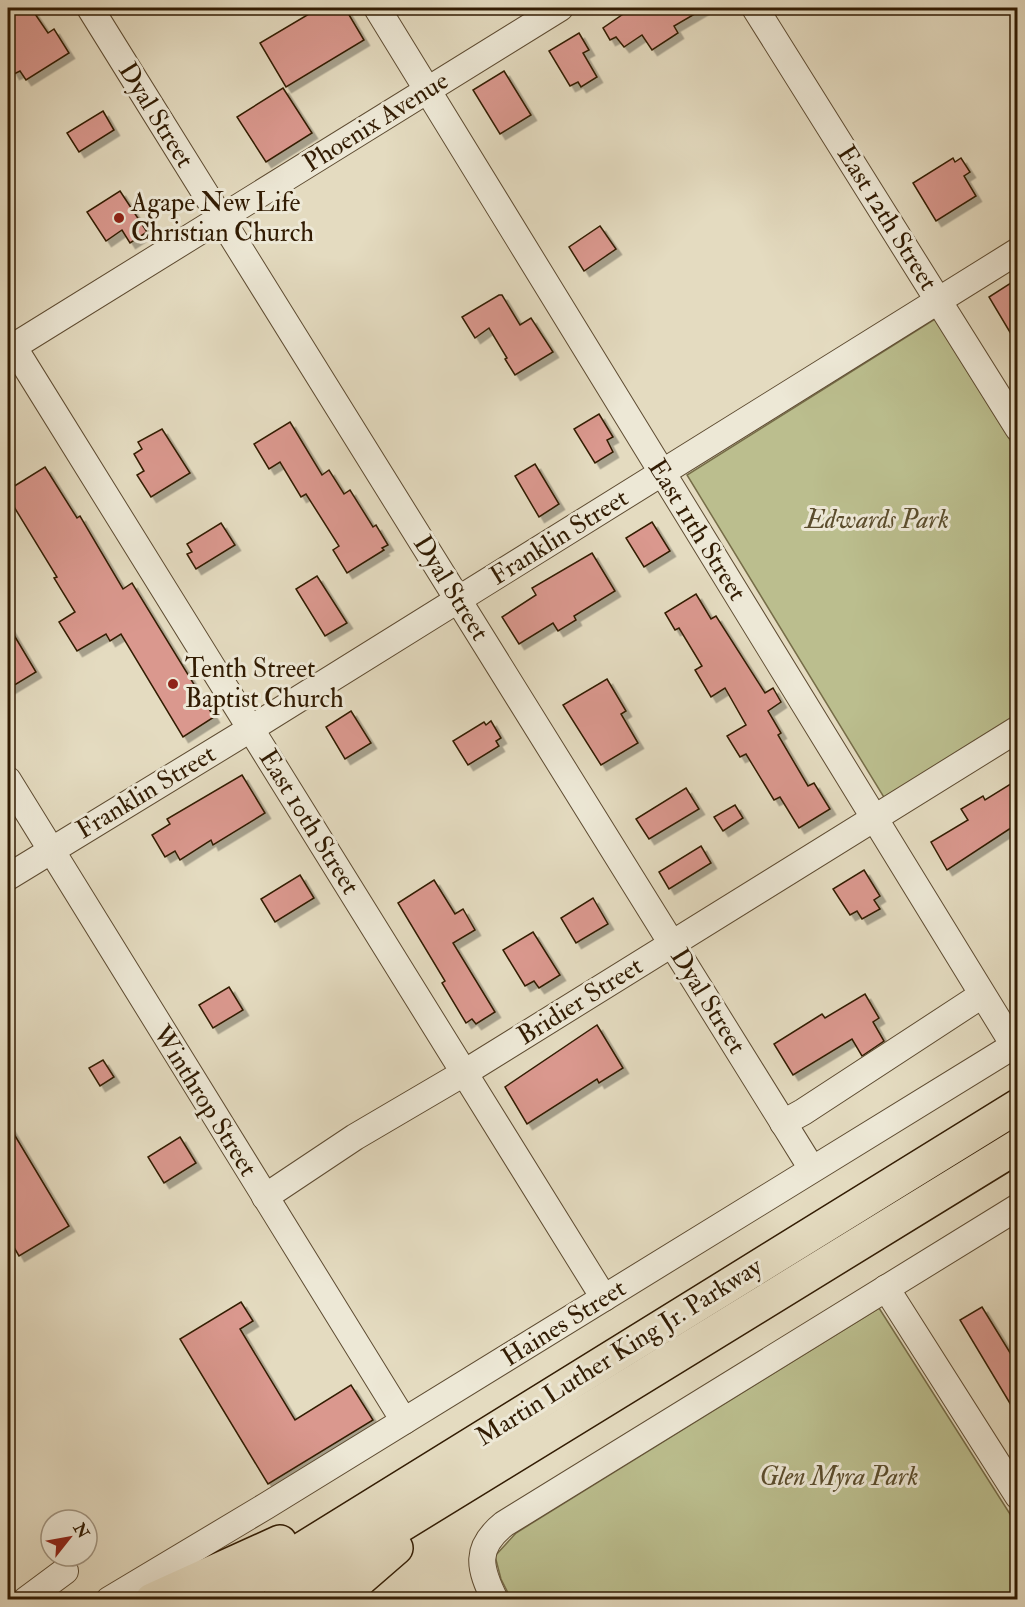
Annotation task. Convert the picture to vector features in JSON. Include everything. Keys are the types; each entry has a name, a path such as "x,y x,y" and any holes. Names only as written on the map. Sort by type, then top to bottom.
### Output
{"highway":[{"name":"Martin Luther King Jr. Parkway","path":"220,1599 1017,1106"},
{"name":"Martin Luther King Jr. Parkway","path":"279,1599 1017,1146"},
{"path":"336,1599 388,1554 527,1447"},
{"path":"152,1599 388,1494"}],"street":[{"name":"Dyal Street","path":"90,8 812,1169"},
{"name":"East 11th Street","path":"377,8 981,994 1016,1047"},
{"name":"Phoenix Avenue","path":"10,348 560,8"},
{"name":"East 12th Street","path":"755,8 1017,428"},
{"name":"Franklin Street","path":"8,877 252,728 1017,251"},
{"name":"East 10th Street","path":"10,348 252,728 604,1298"},
{"name":"Bridier Street","path":"265,1197 355,1137 465,1073 1017,729"},
{"name":"Winthrop Street","path":"8,780 404,1421"},
{"path":"783,1123 981,994"},
{"name":"Haines Street","path":"108,1599 1016,1047"},
{"path":"495,1599 482,1573 481,1561 484,1546 491,1534 504,1524 1017,1207"},
{"path":"886,1288 1017,1496"},
{"path":"26,1599 65,1571"}],"green space":[{"name":"Edwards Park","path":"935,319 1017,451 1017,716 885,799 687,475"},
{"name":"Glen Myra Park","path":"879,1308 1017,1525 1017,1599 511,1599 501,1579 495,1556 516,1533"}],"building":[{"path":"8,8 31,8 48,33 54,29 69,53 26,80 20,71 14,74 8,63"},
{"path":"319,8 345,8 364,40 286,87 260,43"},
{"path":"632,8 705,8 674,26 678,33 652,50 642,35 624,47 616,37 610,40 603,28"},
{"path":"579,33 589,50 583,53 597,77 581,87 578,82 570,86 549,51"},
{"path":"504,71 531,115 500,134 473,90"},
{"path":"283,88 312,133 266,162 237,117"},
{"path":"103,111 114,130 79,152 67,133"},
{"path":"953,158 955,162 961,158 970,172 964,176 976,196 936,221 913,183"},
{"path":"120,191 147,232 130,243 122,230 106,241 87,212"},
{"path":"600,226 616,249 584,271 569,247"},
{"path":"1017,279 1017,344 989,297"},
{"path":"502,295 520,325 531,318 553,352 515,375 489,328 475,338 462,317"},
{"path":"599,414 613,437 607,440 613,452 595,463 574,429"},
{"path":"290,422 322,475 329,470 344,494 350,490 373,527 376,525 388,545 382,548 384,550 347,573 333,550 339,546 306,494 301,497 280,462 269,469 254,444"},
{"path":"162,429 190,473 151,497 137,475 144,471 134,454 142,449 138,442"},
{"path":"535,464 559,504 539,517 515,476"},
{"path":"45,467 77,518 80,516 123,589 132,583 214,717 183,737 121,634 110,641 106,634 77,651 59,622 75,612 54,578 57,577 8,497 8,490"},
{"path":"652,522 670,551 644,567 626,538"},
{"path":"221,523 235,545 196,569 187,554 192,552 187,544"},
{"path":"592,553 615,591 574,616 576,620 558,631 553,623 519,644 502,617 536,595 532,588"},
{"path":"317,576 347,623 325,636 296,589"},
{"path":"696,594 711,619 716,616 765,693 773,688 781,702 768,711 781,733 778,735 808,786 814,783 830,809 799,828 780,797 774,800 746,754 740,757 727,736 746,725 725,688 711,697 695,670 702,666 679,628 675,630 665,613"},
{"path":"8,625 36,672 8,689"},
{"path":"607,679 626,711 621,714 638,743 601,765 563,705"},
{"path":"351,711 371,743 345,759 326,727"},
{"path":"491,721 501,738 496,741 499,746 468,765 453,741 484,722 486,725"},
{"path":"242,775 265,813 213,845 211,840 180,860 175,851 165,857 152,835 170,824 167,819"},
{"path":"1017,780 1017,824 947,870 931,842 968,820 961,809 983,796 985,800"},
{"path":"686,788 699,809 649,839 636,819"},
{"path":"735,805 743,818 723,831 714,817"},
{"path":"701,846 711,863 669,889 659,872"},
{"path":"864,870 880,896 874,900 880,909 862,919 857,911 850,915 833,889"},
{"path":"300,875 314,898 275,922 261,899"},
{"path":"434,880 455,914 463,909 475,930 453,943 495,1012 476,1024 472,1019 466,1023 442,983 445,981 398,903"},
{"path":"593,898 608,924 576,943 561,918"},
{"path":"533,932 560,975 539,988 534,981 525,986 503,950"},
{"path":"229,987 243,1010 213,1028 199,1005"},
{"path":"865,994 879,1018 873,1022 884,1041 862,1056 852,1039 793,1075 774,1044 822,1014 825,1018"},
{"path":"597,1025 623,1068 599,1083 597,1079 527,1124 505,1087"},
{"path":"103,1060 114,1077 100,1086 89,1068"},
{"path":"8,1124 69,1226 19,1256 8,1237"},
{"path":"180,1137 196,1163 164,1183 148,1157"},
{"path":"241,1302 253,1321 240,1329 295,1420 351,1385 373,1420 268,1484 180,1339"},
{"path":"982,1307 1017,1364 1017,1415 960,1320"}],"place":[{"name":"Agape New Life Christian Church","path":"119,218"},
{"name":"Tenth Street Baptist Church","path":"173,684"}]}
